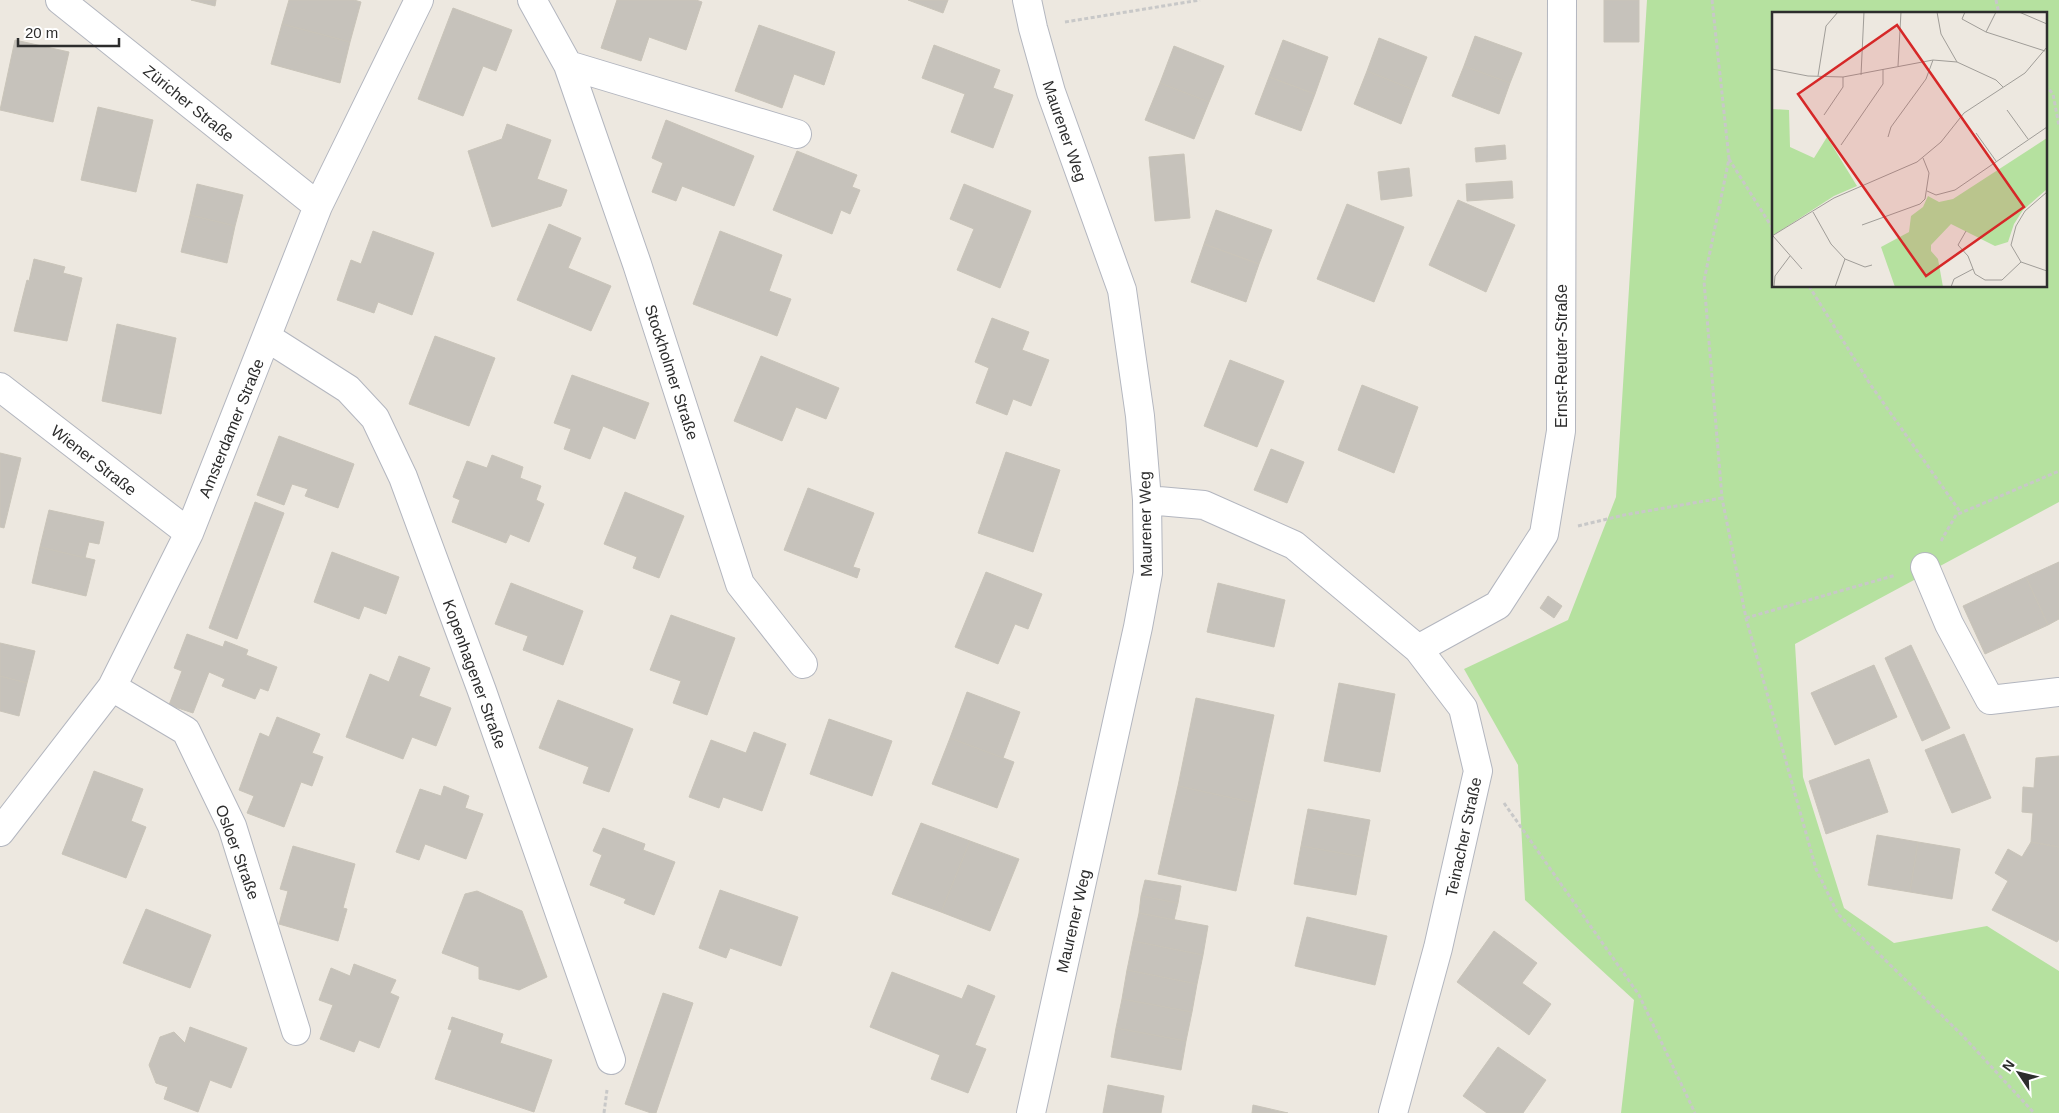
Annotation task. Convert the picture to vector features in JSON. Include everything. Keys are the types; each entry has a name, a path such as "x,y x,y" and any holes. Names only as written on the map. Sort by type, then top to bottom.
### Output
{"street":[{"name":"Züricher Straße","path":"60,0 318,206"},
{"name":"Amsterdamer Straße","path":"0,832 112,687 189,533 268,338 318,206 419,0"},
{"name":"Stockholmer Straße","path":"532,0 568,65 637,264 740,584 803,664"},
{"name":"Maurener Weg","path":"1027,0 1051,92 1122,290 1140,416 1147,500 1148,573 1138,627 1031,1113"},
{"name":"Ernst-Reuter-Straße","path":"1418,649 1498,605 1544,534 1561,431 1562,0"},
{"path":"568,65 797,134"},
{"name":"Kopenhagener Straße","path":"268,338 348,389 375,418 403,478 482,691 611,1060"},
{"name":"Wiener Straße","path":"0,387 189,533"},
{"name":"Teinacher Straße","path":"1147,500 1204,505 1294,545 1418,649 1463,708 1478,772 1438,948 1393,1113"},
{"path":"1925,567 1950,624 1990,700 2059,692"},
{"name":"Osloer Straße","path":"112,687 186,730 232,826 296,1031"}],"path":[{"path":"1033,28 1200,0"},
{"path":"1712,0 1729,159 1704,281 1722,498 1746,618 1816,868 1838,914 1963,1036 2034,1113"},
{"path":"2046,86 2053,94 2059,126"},
{"path":"1729,159 1772,227"},
{"path":"1810,288 1870,384 1961,513"},
{"path":"1746,618 1925,567 1956,515 2059,471"},
{"path":"1544,534 1624,515 1722,498"},
{"path":"1478,772 1515,816 1639,995 1695,1113"}],"green space":[{"path":"1647,0 2059,0 2059,502 1795,644 1803,777 1844,908 1894,943 1987,926 2059,971 2059,1113 1621,1113 1634,1000 1525,900 1518,765 1464,669 1568,620 1616,497"}],"building":[{"path":"191,0 216,0 215,6"},
{"path":"289,0 354,0 361,2 350,42 282,24"},
{"path":"617,0 696,0 702,2 686,50 649,37 641,61 601,48"},
{"path":"908,0 948,0 943,13"},
{"path":"1604,0 1639,0 1639,42 1604,42"},
{"path":"453,8 512,30 496,71 483,66 463,116 418,99"},
{"path":"282,24 350,42 340,83 271,64"},
{"path":"759,25 835,52 824,85 794,74 782,108 735,91"},
{"path":"1475,36 1522,53 1510,83 1464,66"},
{"path":"1379,38 1427,57 1414,90 1367,71"},
{"path":"15,40 69,52 53,122 0,110"},
{"path":"1283,40 1328,57 1315,94 1269,77"},
{"path":"934,45 1000,70 993,88 1013,95 993,148 951,132 965,94 922,78"},
{"path":"1174,46 1224,66 1209,102 1160,83"},
{"path":"1464,66 1510,83 1499,114 1452,96"},
{"path":"1367,71 1414,90 1401,124 1354,104"},
{"path":"1269,77 1315,94 1301,131 1255,114"},
{"path":"1160,83 1209,102 1194,139 1145,120"},
{"path":"98,107 153,120 136,192 81,180"},
{"path":"666,120 754,156 734,206 682,186 676,201 652,192 663,163 652,158"},
{"path":"507,124 551,140 537,179 567,190 561,206 492,227 468,151 502,139"},
{"path":"1505,145 1506,159 1476,162 1475,148"},
{"path":"797,151 857,175 852,187 860,190 850,214 841,210 832,234 773,210"},
{"path":"1184,154 1190,218 1155,221 1149,157"},
{"path":"1409,168 1412,196 1381,200 1378,172"},
{"path":"1512,181 1513,198 1467,201 1466,184"},
{"path":"197,184 243,195 235,226 190,215"},
{"path":"964,184 1031,211 1000,288 957,270 974,229 950,219"},
{"path":"1458,200 1515,225 1486,292 1429,265"},
{"path":"1347,204 1404,227 1374,302 1317,279"},
{"path":"1216,210 1272,230 1259,264 1204,244"},
{"path":"190,215 235,226 227,263 181,252"},
{"path":"549,224 581,238 568,268 611,286 591,331 517,300"},
{"path":"373,231 434,253 412,315 378,302 374,313 337,300 351,260 361,264"},
{"path":"720,231 782,255 769,291 791,299 777,336 693,304"},
{"path":"1204,244 1259,264 1246,302 1191,282"},
{"path":"34,259 65,267 63,273 82,278 67,341 14,331"},
{"path":"992,318 1029,332 1022,350 1049,360 1031,406 1013,399 1007,415 976,403 989,368 975,362"},
{"path":"117,324 176,338 161,414 102,401"},
{"path":"435,336 495,358 469,426 409,404"},
{"path":"761,356 839,388 826,419 796,407 782,441 734,421"},
{"path":"1230,360 1284,381 1257,447 1204,426"},
{"path":"572,375 649,403 635,439 603,426 590,459 564,449 571,429 554,423"},
{"path":"1362,385 1418,407 1394,473 1338,450"},
{"path":"279,436 354,464 338,508 305,496 308,489 292,484 284,505 257,495"},
{"path":"1271,449 1304,462 1287,503 1254,490"},
{"path":"1006,452 1060,470 1033,552 978,533"},
{"path":"0,453 21,458 4,528 0,527"},
{"path":"492,455 523,467 520,478 541,486 536,500 544,504 529,542 510,534 506,543 452,522 460,500 453,497 467,461 487,468"},
{"path":"808,488 874,513 853,567 860,569 857,578 784,550"},
{"path":"625,492 684,516 659,578 633,568 637,557 604,544"},
{"path":"255,502 284,513 237,639 209,628"},
{"path":"49,510 104,522 99,544 89,542 85,558 40,547"},
{"path":"40,547 95,560 86,596 32,583"},
{"path":"332,552 399,577 386,614 364,606 359,619 314,602"},
{"path":"2059,562 2059,619 2048,625 2026,577"},
{"path":"986,572 1042,594 1028,629 1015,624 998,664 955,647"},
{"path":"2026,577 2048,625 1985,654 1963,606"},
{"path":"511,583 583,611 563,665 523,650 528,636 495,624"},
{"path":"1218,583 1285,600 1274,647 1207,632"},
{"path":"1548,596 1562,606 1554,618 1540,608"},
{"path":"671,615 735,638 707,715 673,703 681,681 650,670"},
{"path":"187,634 223,647 225,641 248,650 246,655 277,667 268,691 260,688 255,699 222,686 225,679 209,672 193,713 169,705 182,671 174,668"},
{"path":"0,643 35,651 27,683 0,676"},
{"path":"1911,645 1950,728 1922,741 1885,658"},
{"path":"399,656 430,668 419,696 451,708 436,746 412,737 403,759 346,737 370,674 389,682"},
{"path":"1874,665 1897,717 1835,745 1811,693"},
{"path":"0,676 27,683 19,716 0,711"},
{"path":"1339,683 1395,694 1380,772 1324,761"},
{"path":"967,692 1020,712 1003,758 950,738"},
{"path":"1196,698 1274,715 1255,803 1178,786"},
{"path":"558,700 633,729 609,792 583,783 589,767 539,748"},
{"path":"277,717 320,734 312,753 323,757 312,786 301,782 284,827 247,813 254,796 239,790 260,733 269,737"},
{"path":"829,719 892,741 872,796 810,774"},
{"path":"754,732 786,744 762,811 723,797 719,808 689,797 711,740 746,753"},
{"path":"1964,734 1991,798 1952,813 1925,750"},
{"path":"950,738 1014,762 997,808 932,784"},
{"path":"2059,756 2059,847 2031,842 2033,813 2022,812 2023,787 2034,788 2036,758"},
{"path":"1869,759 1888,812 1826,834 1809,781"},
{"path":"94,771 143,789 131,821 146,827 126,878 62,854"},
{"path":"444,786 469,796 465,808 483,814 466,859 425,844 419,860 396,852 420,789 441,796"},
{"path":"1178,786 1255,803 1236,891 1158,874"},
{"path":"1308,809 1370,820 1363,857 1301,846"},
{"path":"921,823 970,841 941,912 892,894"},
{"path":"603,828 645,844 643,850 675,862 654,915 624,903 626,899 590,885 602,855 593,851"},
{"path":"1877,835 1918,842 1910,892 1868,885"},
{"path":"970,841 1019,859 990,931 941,912"},
{"path":"1918,842 1960,849 1952,899 1910,892"},
{"path":"2031,842 2059,847 2059,939 2057,942 1992,910 2008,881 1995,873 2008,849 2022,857"},
{"path":"293,846 355,864 343,908 347,909 338,941 279,924 288,891 280,889"},
{"path":"1301,846 1363,857 1356,895 1294,884"},
{"path":"1145,880 1181,886 1178,903 1141,896"},
{"path":"720,890 798,917 781,966 730,948 726,958 699,948"},
{"path":"477,891 522,911 547,977 519,990 479,979 479,967 442,953 465,894"},
{"path":"1141,896 1178,903 1174,920 1139,913"},
{"path":"146,909 211,935 190,988 123,963"},
{"path":"1139,913 1208,926 1203,955 1133,941"},
{"path":"1307,917 1387,936 1375,985 1295,966"},
{"path":"1494,931 1537,963 1522,983 1551,1004 1529,1035 1457,982"},
{"path":"1133,941 1203,955 1197,984 1127,970"},
{"path":"354,964 396,980 390,993 399,997 379,1048 359,1040 354,1052 320,1039 333,1005 319,1000 331,968 350,976"},
{"path":"1127,970 1197,984 1192,1012 1122,999"},
{"path":"892,972 962,999 968,985 995,996 975,1045 986,1049 968,1093 931,1079 940,1055 870,1027"},
{"path":"663,993 693,1003 656,1113 651,1113 625,1104"},
{"path":"1122,999 1192,1012 1186,1041 1116,1028"},
{"path":"452,1017 503,1034 500,1043 552,1060 534,1112 435,1079 452,1030 448,1029"},
{"path":"190,1027 247,1048 231,1088 210,1080 198,1112 164,1099 168,1087 156,1083 149,1065 160,1037 174,1032 185,1043"},
{"path":"1116,1028 1186,1041 1181,1070 1111,1057"},
{"path":"1498,1047 1546,1080 1523,1113 1487,1113 1463,1096"},
{"path":"1108,1085 1164,1096 1161,1113 1103,1113"},
{"path":"1253,1105 1288,1113 1252,1113"}]}
